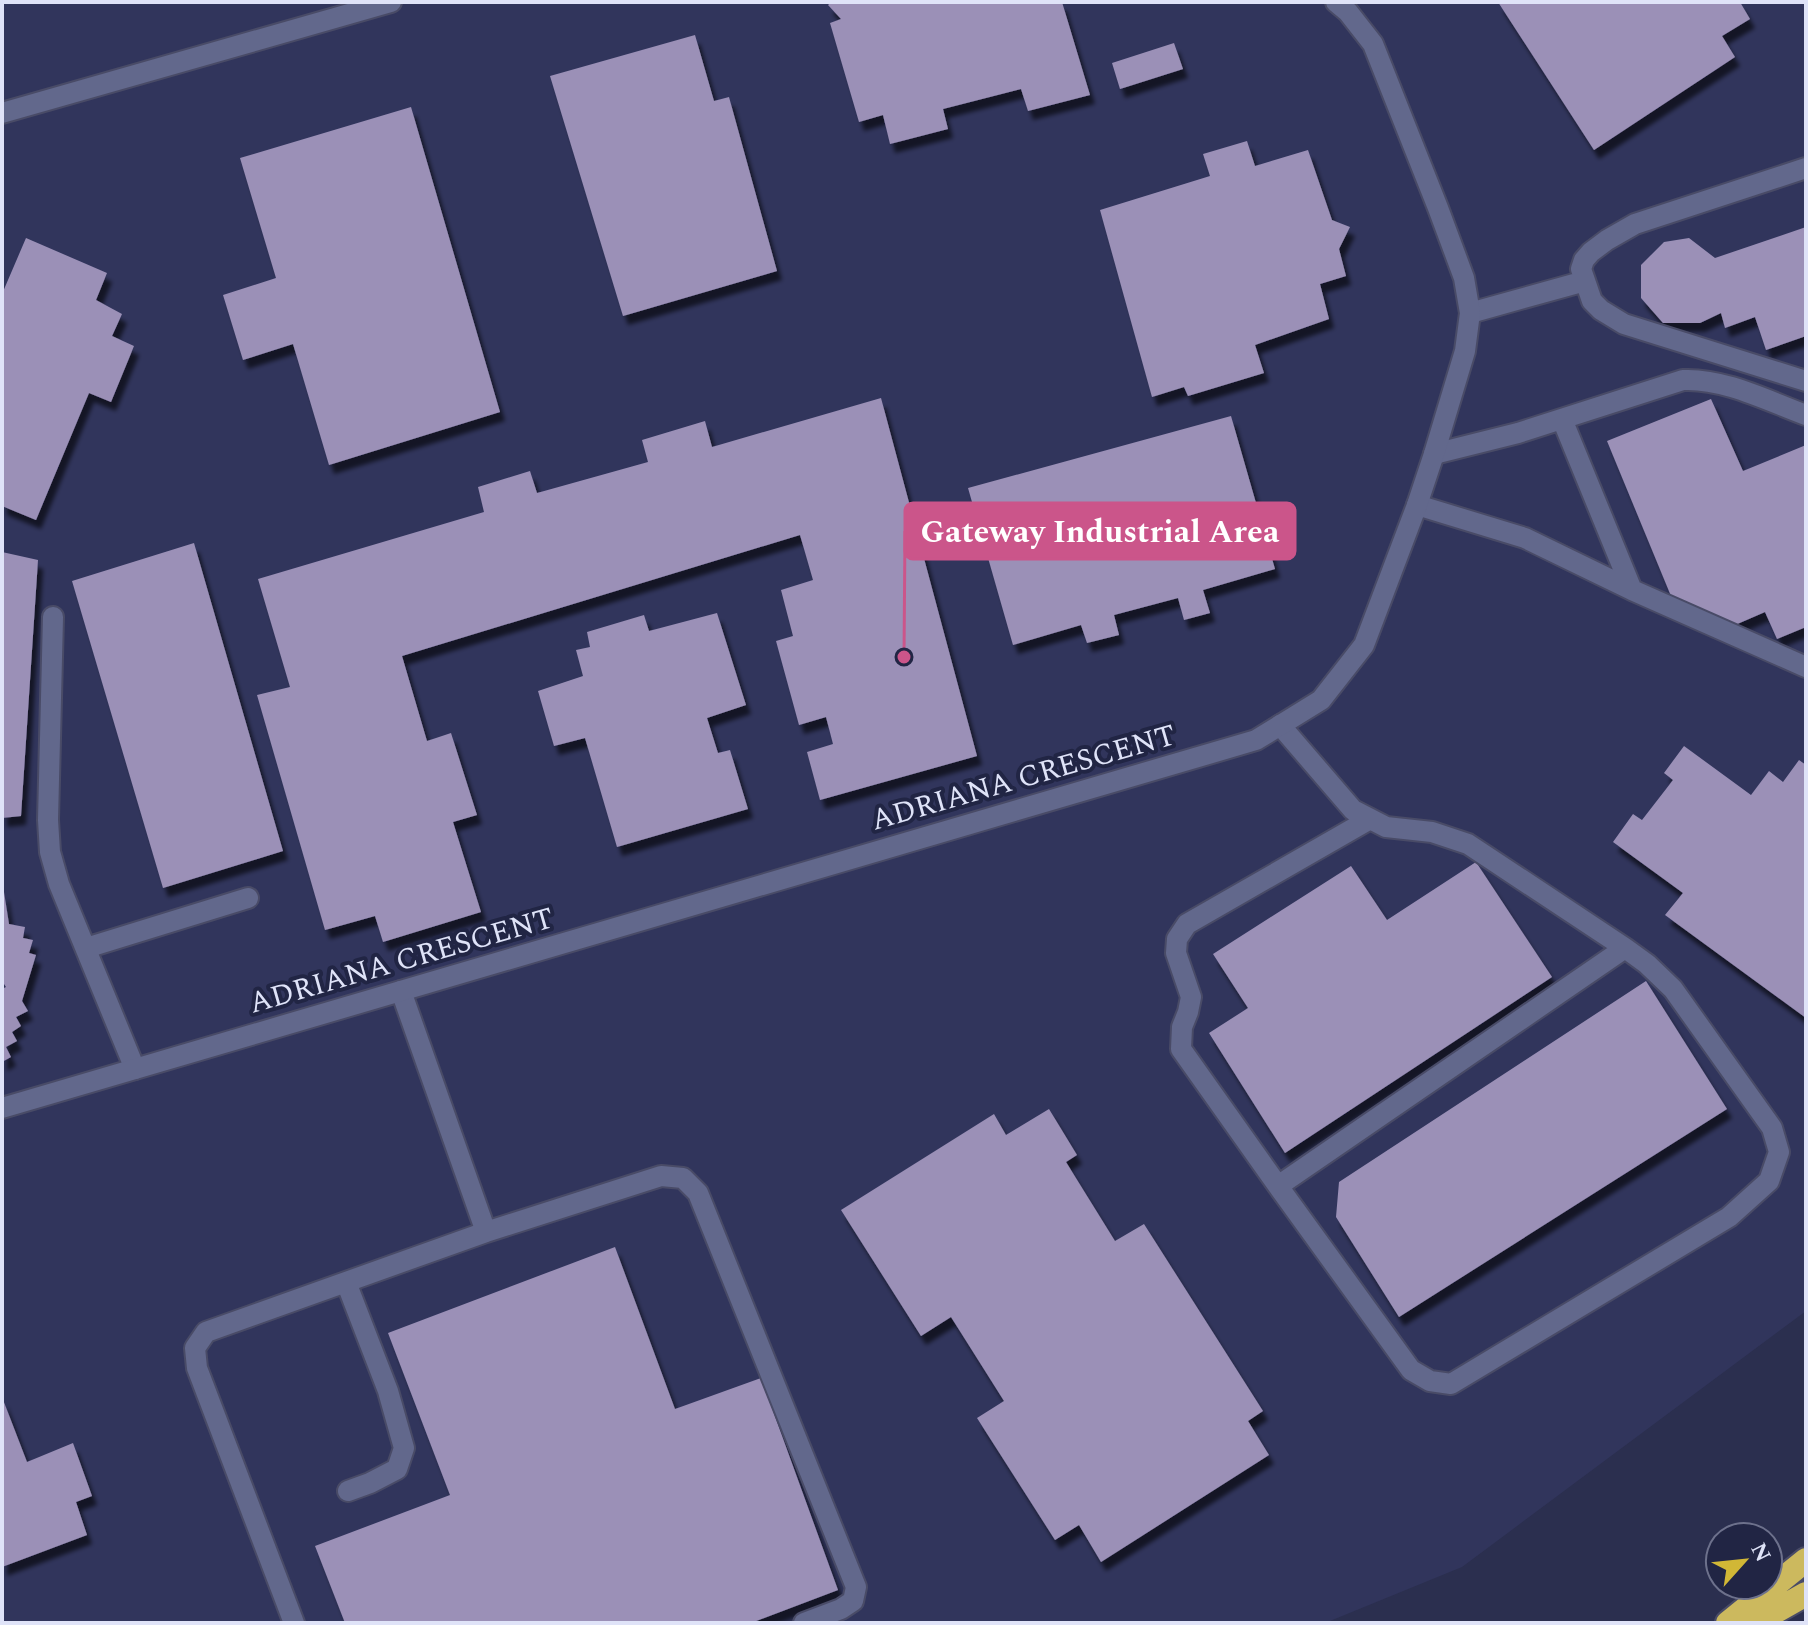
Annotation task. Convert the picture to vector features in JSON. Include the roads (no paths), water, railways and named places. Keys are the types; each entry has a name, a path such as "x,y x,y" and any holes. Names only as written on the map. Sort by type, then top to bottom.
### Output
{"highway":[{"path":"1728,1623 1806,1560"},
{"path":"1755,1623 1806,1594"}],"street":[{"path":"2,113 391,2"},
{"name":"ADRIANA CRESCENT","path":"2,1108 1256,740 1321,700 1364,645 1434,454 1465,351 1470,313 1459,264 1373,44 1336,2"},
{"path":"1806,168 1635,224 1591,252 1581,269 1592,301 1624,324 1806,381"},
{"path":"1470,313 1585,281"},
{"path":"1434,454 1518,433 1683,380 1718,382 1806,415"},
{"path":"1562,419 1632,590"},
{"path":"1417,505 1525,538 1632,590 1806,667"},
{"path":"53,617 48,820 50,852 59,884 135,1069"},
{"path":"1280,725 1353,810 1386,827 1432,832 1468,844 1647,964 1673,989 1772,1128 1779,1152 1769,1181 1729,1217 1451,1384 1430,1381 1411,1370 1181,1049 1182,1027 1191,997 1176,953 1177,939 1187,924 1370,819"},
{"path":"86,948 248,898"},
{"path":"1278,1186 1625,948"},
{"path":"401,991 486,1232"},
{"path":"294,1623 197,1368 195,1348 206,1332 486,1232 661,1176 683,1178 698,1193 856,1587 853,1601 804,1623"},
{"path":"346,1282 388,1391 404,1448 397,1469 348,1491"}],"place":[{"name":"Gateway Industrial Area","path":"904,657"}]}
